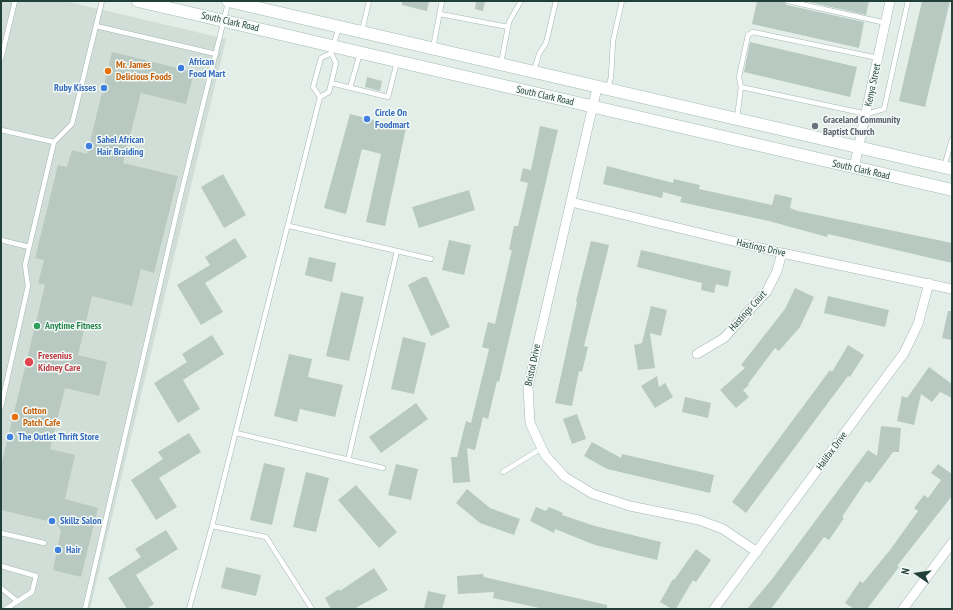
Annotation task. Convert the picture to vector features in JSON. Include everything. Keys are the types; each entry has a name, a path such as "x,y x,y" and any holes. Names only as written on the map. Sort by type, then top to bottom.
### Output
{"main road":[{"name":"South Clark Road","path":"138,1 224,21 332,50 360,53 952,190"},
{"name":"South Clark Road","path":"228,1 242,3 533,73 948,168"}],"street":[{"name":"Kenya Street","path":"854,168 867,114 890,1"},
{"name":"Bristol Drive","path":"603,89 593,107 528,387 530,423 545,455 565,477 593,494 630,506 699,520 723,529 757,552"},
{"name":"Hastings Drive","path":"571,202 782,253 952,289"},
{"name":"Hastings Court","path":"697,354 724,338 767,291 777,271 782,253"},
{"name":"Halifax Drive","path":"714,609 904,353 918,324 929,283"},
{"path":"903,609 952,543"}],"lane":[{"path":"1,59 15,1"},
{"path":"1,407 28,286 25,265 54,142 72,124 102,1"},
{"path":"86,609 180,198 228,1"},
{"path":"362,32 369,1"},
{"path":"433,49 442,1"},
{"path":"501,65 508,27 521,1"},
{"path":"533,73 539,54 546,43 556,1"},
{"path":"603,89 611,77 614,41 622,1"},
{"path":"788,1 886,22"},
{"path":"741,87 867,114 884,109 908,1"},
{"path":"440,14 508,27"},
{"path":"96,26 216,54"},
{"path":"189,609 212,526 289,226 320,97 328,92 331,83 336,63 332,50 339,27"},
{"path":"737,120 741,87 738,77 748,35 752,32 878,58"},
{"path":"320,97 313,87 321,58 332,50"},
{"path":"350,88 360,53"},
{"path":"331,83 388,97 397,62"},
{"path":"1,130 54,142"},
{"path":"948,168 952,139"},
{"path":"289,226 431,259"},
{"path":"1,240 29,247"},
{"path":"348,460 398,251"},
{"path":"236,433 383,468"},
{"path":"503,472 542,448"},
{"path":"212,526 266,537 312,609"},
{"path":"1,533 44,543"},
{"path":"1,566 36,576 32,592 6,609"},
{"path":"1,588 17,602"}],"shaded area":[{"path":"1,1 65,1 226,39 90,609 1,609"}],"building":[{"path":"402,1 429,1 427,11 402,5"},
{"path":"476,1 485,1 483,11 475,9"},
{"path":"757,1 784,1 787,5 864,22 859,48 752,24"},
{"path":"805,1 869,1 866,15"},
{"path":"922,1 950,1 925,107 899,101"},
{"path":"750,42 857,67 850,97 744,72"},
{"path":"112,52 194,72 186,104 141,93 123,163 178,176 154,273 141,269 132,306 92,296 78,355 107,362 99,396 65,388 50,449 75,455 65,499 98,508 81,577 53,570 61,531 56,523 1,510 1,466 45,285 38,283 44,260 35,258 58,165 67,167 72,150 87,154"},
{"path":"367,77 382,81 380,91 365,87"},
{"path":"350,114 406,128 385,226 366,222 381,154 362,149 346,214 324,208"},
{"path":"540,126 558,130 499,382 497,381 488,419 483,417 475,450 467,448 470,482 453,483 451,457 457,457 466,421 471,423 489,349 482,347 488,322 495,324 512,250 509,250 514,226 518,226 528,183 520,181 523,168 531,170"},
{"path":"607,166 673,183 674,179 700,185 699,189 772,205 775,194 792,198 790,208 798,211 952,243 952,263 828,234 827,237 769,221 680,202 682,197 663,192 662,198 603,184"},
{"path":"223,174 246,215 224,228 201,187"},
{"path":"469,190 475,210 419,228 412,207"},
{"path":"235,238 247,257 205,283 223,312 201,325 177,285 210,265 205,257"},
{"path":"449,240 471,245 464,275 442,270"},
{"path":"591,241 609,245 584,346 588,347 582,372 579,371 572,406 555,403 576,301"},
{"path":"641,250 731,271 728,287 716,284 714,293 701,290 702,283 637,267"},
{"path":"309,257 336,263 332,282 305,275"},
{"path":"423,277 427,277 450,327 431,336 408,285"},
{"path":"795,288 814,297 800,327 779,351 775,348 748,384 749,385 743,390 749,397 736,408 720,390 745,368 741,365 785,309"},
{"path":"341,292 364,297 349,361 326,356"},
{"path":"828,296 889,310 885,327 824,313"},
{"path":"651,306 667,310 661,336 650,333 655,368 638,370 634,345 642,343"},
{"path":"948,311 952,311 952,340 942,338"},
{"path":"212,335 224,354 183,380 200,409 178,423 154,383 187,362 182,354"},
{"path":"403,337 426,343 414,394 391,389"},
{"path":"848,345 864,355 850,377 848,376 746,513 732,502 830,370 832,372"},
{"path":"289,354 312,359 308,377 343,385 335,417 300,409 297,422 274,416"},
{"path":"929,367 952,384 952,398 940,392 932,402 921,394 914,425 897,421 902,396 907,398"},
{"path":"657,376 659,387 665,383 673,397 655,408 641,386"},
{"path":"685,397 711,403 708,418 682,412"},
{"path":"416,403 428,419 381,453 369,437"},
{"path":"577,414 586,439 572,444 563,419"},
{"path":"881,426 901,428 899,452 893,452 870,483 866,481 842,517 844,518 829,540 824,537 771,609 747,609 772,579 868,450 877,456"},
{"path":"189,433 201,452 159,478 177,507 156,520 131,480 163,459 158,452"},
{"path":"592,442 621,458 622,454 714,475 710,493 607,469 584,456"},
{"path":"264,463 285,468 272,525 250,520"},
{"path":"396,464 418,469 411,500 388,495"},
{"path":"938,464 952,474 952,496 897,566 899,567 867,609 854,609 845,603 860,581 863,583 890,550 918,511 914,508 924,495 928,498 941,480 931,473"},
{"path":"306,472 329,478 316,532 293,527"},
{"path":"356,485 397,532 379,548 338,500"},
{"path":"467,489 490,508 520,519 514,535 480,523 456,503"},
{"path":"536,507 546,511 549,507 563,513 562,515 595,526 661,542 657,560 595,545 555,529 554,533 530,521"},
{"path":"166,530 178,549 136,575 154,604 146,609 127,609 108,578 141,557 135,549"},
{"path":"696,549 711,560 696,582 693,580 676,609 672,609 660,602 673,579 674,580"},
{"path":"226,567 261,575 256,596 221,588"},
{"path":"374,568 388,590 354,609 331,609 325,598 339,589 340,591"},
{"path":"483,574 484,577 607,605 607,609 544,609 493,598 494,592 458,594 457,576"},
{"path":"428,591 446,595 442,609 424,609"}],"place":[{"name":"African Food Mart","path":"181,68"},
{"name":"Mr. James Delicious Foods","path":"108,71"},
{"name":"Ruby Kisses","path":"104,88"},
{"name":"Circle On Foodmart","path":"367,119"},
{"name":"Graceland Community Baptist Church","path":"815,126"},
{"name":"Sahel African Hair Braiding","path":"89,146"},
{"name":"Anytime Fitness","path":"37,326"},
{"name":"Fresenius Kidney Care","path":"29,362"},
{"name":"Cotton Patch Cafe","path":"15,417"},
{"name":"The Outlet Thrift Store","path":"10,437"},
{"name":"Skillz Salon","path":"52,521"},
{"name":"Hair","path":"58,550"}]}
